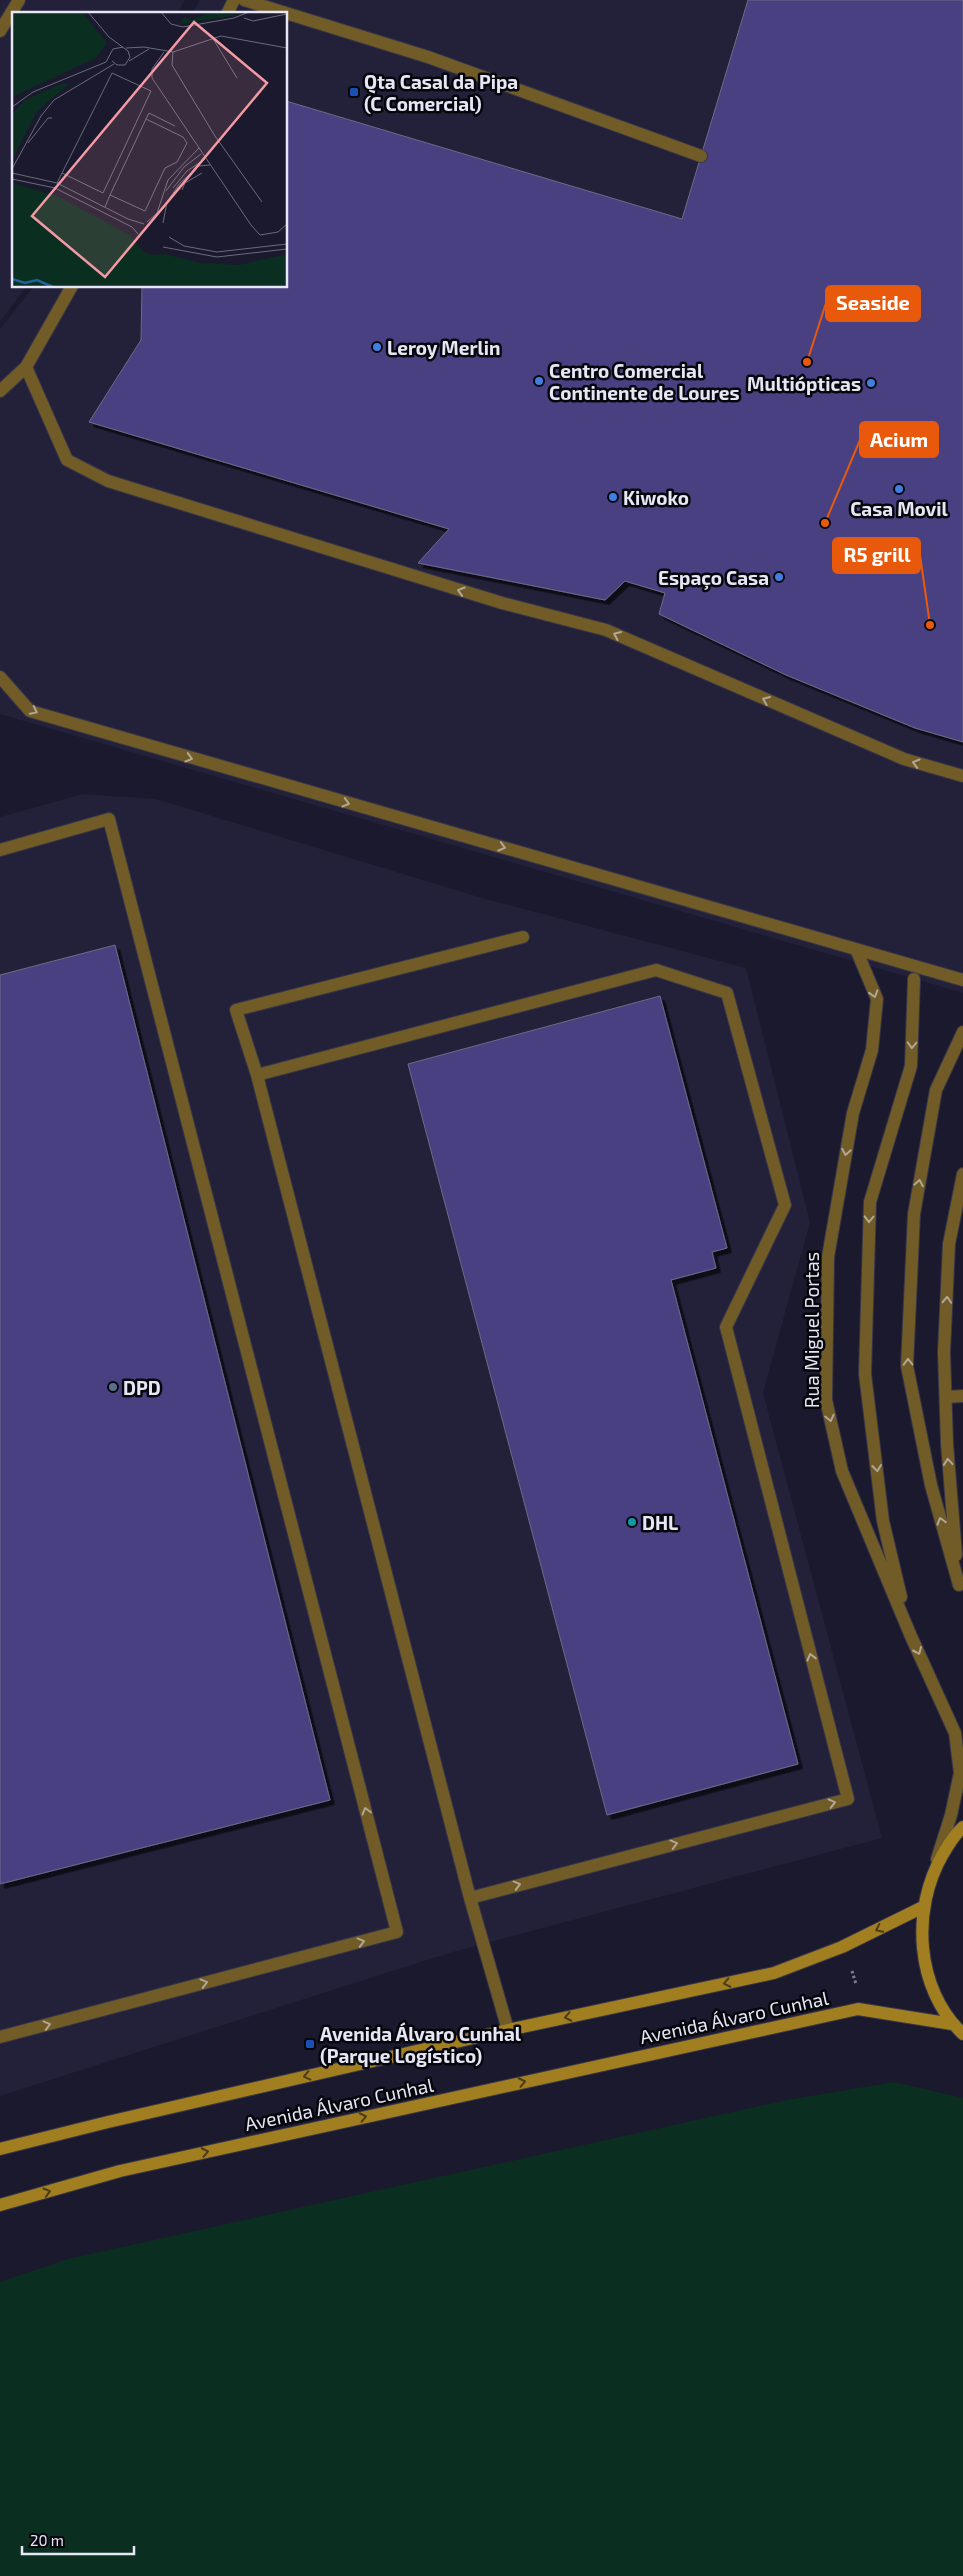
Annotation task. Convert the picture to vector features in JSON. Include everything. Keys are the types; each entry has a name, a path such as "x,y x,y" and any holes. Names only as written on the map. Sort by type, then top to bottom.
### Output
{"main road":[{"path":"963,1827 956,1833 933,1872 923,1907 922,1949 932,1988 952,2024 963,2034"},
{"name":"Avenida Álvaro Cunhal","path":"0,2149 117,2120 508,2030 774,1973 842,1947 923,1907"},
{"name":"Avenida Álvaro Cunhal","path":"0,2205 120,2171 858,2008 952,2024"}],"lane":[{"path":"12,12 20,0"},
{"path":"227,12 234,0"},
{"path":"244,0 283,12"},
{"path":"0,31 12,12"},
{"path":"288,14 428,57 702,156"},
{"path":"0,391 26,367 71,288"},
{"path":"26,367 67,460 108,481 502,603 606,630 904,759 963,776"},
{"path":"0,677 30,711 963,980"},
{"path":"0,850 109,819 397,1932 0,2037"},
{"path":"508,2030 470,1898 257,1075 236,1010 523,937"},
{"name":"Rua Miguel Portas","path":"856,949 877,999 872,1050 853,1113 828,1257 826,1400 842,1471 910,1634 955,1733 960,1774 951,1816 933,1872"},
{"path":"257,1075 656,970 727,992 785,1205 726,1327 848,1799 470,1898"},
{"path":"910,1634 883,1521 865,1374 870,1202 911,1066 914,979"},
{"path":"961,1591 931,1485 907,1366 914,1214 936,1090 963,1032"},
{"path":"961,1591 947,1444 944,1352 949,1244 963,1174"},
{"path":"946,1397 963,1396"}],"path":[{"path":"850,1965 857,1988"}],"shaded area":[{"path":"0,0 185,0 178,12 12,12 12,288 26,288 0,322"},
{"path":"200,0 963,0 963,993 0,714 0,329 32,288 288,288 288,12 193,12"},
{"path":"83,794 156,799 479,897 746,968 810,1222 763,1393 882,1838 449,1953 0,2096 0,817"}],"green space":[{"path":"894,2082 963,2098 963,2576 0,2576 0,2282 68,2259 787,2100"}],"building":[{"name":"Centro Comercial Continente de Loures","path":"748,0 963,0 963,742 915,728 786,675 659,614 665,593 625,581 605,600 418,563 449,529 89,422 141,340 142,288 288,288 288,102 682,219"},
{"name":"DPD","path":"115,945 330,1800 0,1884 0,975"},
{"name":"DHL","path":"660,996 727,1248 712,1252 716,1268 671,1280 798,1764 607,1815 408,1064"}],"place":[{"name":"Qta Casal da Pipa (C Comercial)","path":"354,92"},
{"name":"Leroy Merlin","path":"377,347"},
{"name":"Seaside","path":"807,362"},
{"name":"Centro Comercial Continente de Loures","path":"539,381"},
{"name":"Multiópticas","path":"871,383"},
{"name":"Casa Movil","path":"899,489"},
{"name":"Kiwoko","path":"613,497"},
{"name":"Acium","path":"825,523"},
{"name":"Espaço Casa","path":"779,577"},
{"name":"R5 grill","path":"930,625"},
{"name":"DPD","path":"113,1387"},
{"name":"DHL","path":"632,1522"},
{"name":"Avenida Álvaro Cunhal (Parque Logístico)","path":"310,2044"}]}
